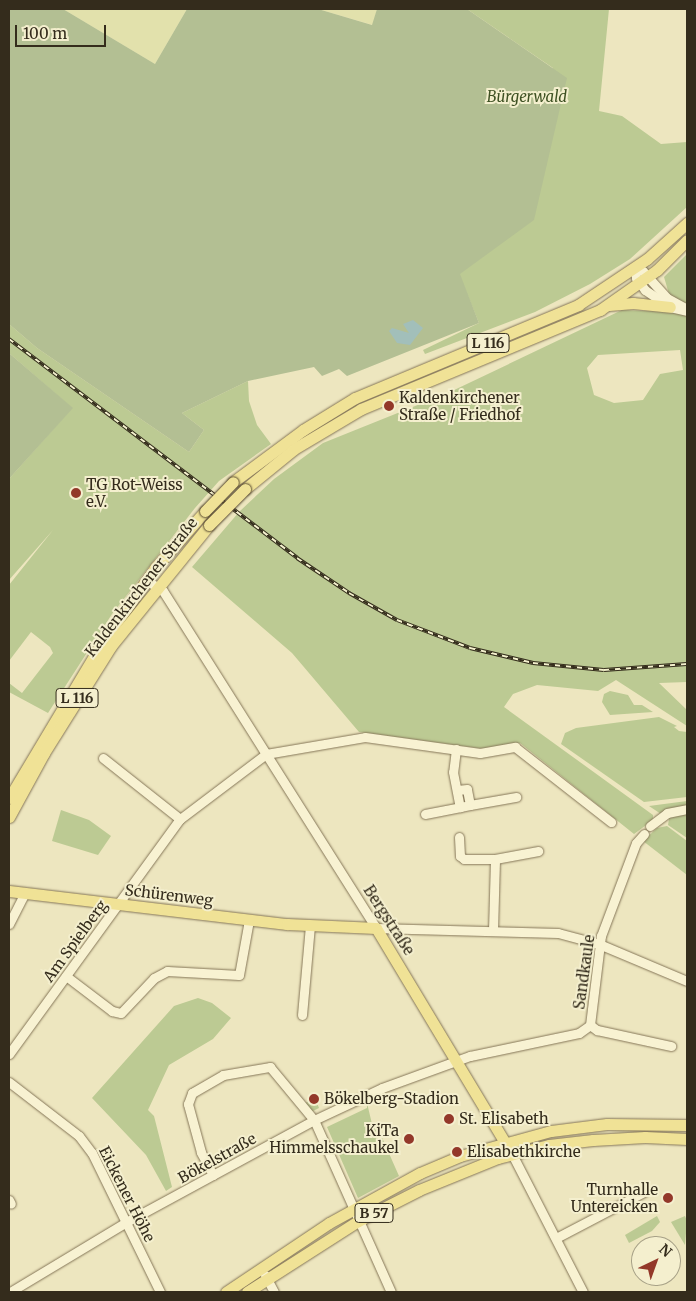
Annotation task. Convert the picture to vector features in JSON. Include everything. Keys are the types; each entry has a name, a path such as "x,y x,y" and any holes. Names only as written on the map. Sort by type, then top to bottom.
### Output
{"main road":[{"name":"Kaldenkirchener Straße","path":"9,798 103,641 146,580 204,511 234,482 303,430 355,398 578,304 634,268 687,223"},
{"name":"Kaldenkirchener Straße","path":"9,817 68,712 111,646 209,525 245,489 294,450 361,410 453,369 566,326 608,305 644,280 687,240"},
{"path":"608,305 633,303 670,307"},
{"name":"Schürenweg","path":"9,891 249,920 376,928"},
{"name":"Bergstraße","path":"376,928 458,1060 512,1154"},
{"name":"B 57","path":"226,1292 260,1267 354,1209 420,1173 505,1142 598,1125 687,1124"},
{"name":"B 57","path":"247,1292 358,1221 418,1190 512,1154 593,1140 645,1137 687,1139"}],"street":[{"path":"634,268 643,271 644,280 670,307 687,310"},
{"path":"644,280 666,298 687,310"},
{"name":"Bergstraße","path":"146,580 164,591 376,928"},
{"path":"266,754 366,738 480,753 515,747 611,822"},
{"path":"456,749 453,772 460,807"},
{"name":"Am Spielberg","path":"9,1054 180,819 266,754"},
{"path":"103,758 180,819"},
{"path":"457,790 467,788 470,805"},
{"path":"425,814 516,797"},
{"path":"650,826 667,812 687,809"},
{"name":"Sandkaule","path":"644,834 636,843 599,944 590,1025 597,1030 671,1046"},
{"path":"459,837 460,856 495,859 538,851"},
{"path":"493,931 495,859"},
{"path":"9,924 25,893"},
{"path":"66,976 112,1011 121,1013 154,978 167,971 239,974 249,920"},
{"path":"302,1015 310,925"},
{"name":"Schürenweg","path":"376,928 558,933 599,944 687,981"},
{"name":"Bökelstraße","path":"10,1292 128,1222 314,1120 382,1088 458,1060 579,1033 590,1025"},
{"path":"213,1176 201,1152 188,1104 199,1087 223,1075 270,1067 314,1120 391,1292"},
{"name":"Eickener Höhe","path":"9,1082 79,1136 92,1153 128,1222 160,1292"},
{"name":"Bergstraße","path":"512,1154 583,1292"},
{"path":"556,1238 644,1192"},
{"path":"260,1267 274,1292"}],"green space":[{"name":"Bürgerwald","path":"9,9 63,9 155,64 187,9 318,9 372,25 377,9 467,9 567,78 534,220 460,274 479,323 347,376 339,369 322,376 314,367 248,381 182,413 204,430 189,452 37,348 9,324"},
{"path":"63,9 187,9 155,64"},
{"path":"318,9 377,9 373,25"},
{"path":"467,9 609,9 599,111 622,116 661,144 687,142 687,207 630,259 590,284 535,312 425,354 423,350 479,323 459,274 478,260 553,68"},
{"path":"687,254 687,682 659,683 687,710 687,726 616,680 598,691 537,685 513,694 504,707 653,815 653,820 634,834 520,743 484,749 359,732 292,653 192,567 239,512 274,479 323,443 450,392 622,310 654,311 669,294 664,277","holes":["680,350 683,370 660,374 643,400 614,403 594,395 587,368 598,355"]},
{"path":"9,324 37,348 189,452 204,430 182,413 248,381 249,401 257,425 271,444 219,481 195,508 112,614 48,713 9,692 9,683 22,693 53,653 50,647 31,632 9,661 9,585 53,530 9,580 9,479 72,408 9,353"},
{"path":"9,353 73,408 9,479"},
{"path":"610,691 628,695 634,705 642,705 653,712 610,715 602,702 604,694"},
{"path":"659,717 677,726 674,727 679,731 687,732 687,797 644,802 561,744 565,733 576,728"},
{"path":"687,801 687,807 661,814 649,806"},
{"path":"61,810 89,820 111,836 98,855 52,841"},
{"path":"687,811 687,838 668,825 669,819 663,818"},
{"path":"667,826 687,841 687,875 643,841 657,828"},
{"path":"198,998 212,1003 231,1018 213,1039 169,1065 148,1110 154,1116 172,1187 166,1191 146,1155 92,1098 174,1006"},
{"path":"315,1098 319,1108 311,1112 305,1103"},
{"path":"367,1103 372,1124 376,1124 399,1176 358,1198 327,1127 367,1108"},
{"path":"657,1216 660,1222 652,1231 642,1236 631,1236 631,1242 629,1243 625,1235"},
{"path":"685,1216 687,1221 685,1245 681,1236 671,1222"}],"water":[{"path":"413,320 423,328 410,345 397,343 389,331 392,328 409,333 403,324"}],"railway":[{"path":"9,339 297,558 349,593 397,620 470,648 533,663 604,670 687,664"}],"place":[{"name":"Kaldenkirchener Straße / Friedhof","path":"389,406"},
{"name":"TG Rot-Weiss e.V.","path":"76,493"},
{"name":"Bökelberg-Stadion","path":"314,1099"},
{"name":"St. Elisabeth","path":"449,1119"},
{"name":"KiTa Himmelsschaukel","path":"409,1139"},
{"name":"Elisabethkirche","path":"457,1152"},
{"name":"Turnhalle Untereicken","path":"668,1198"}]}
